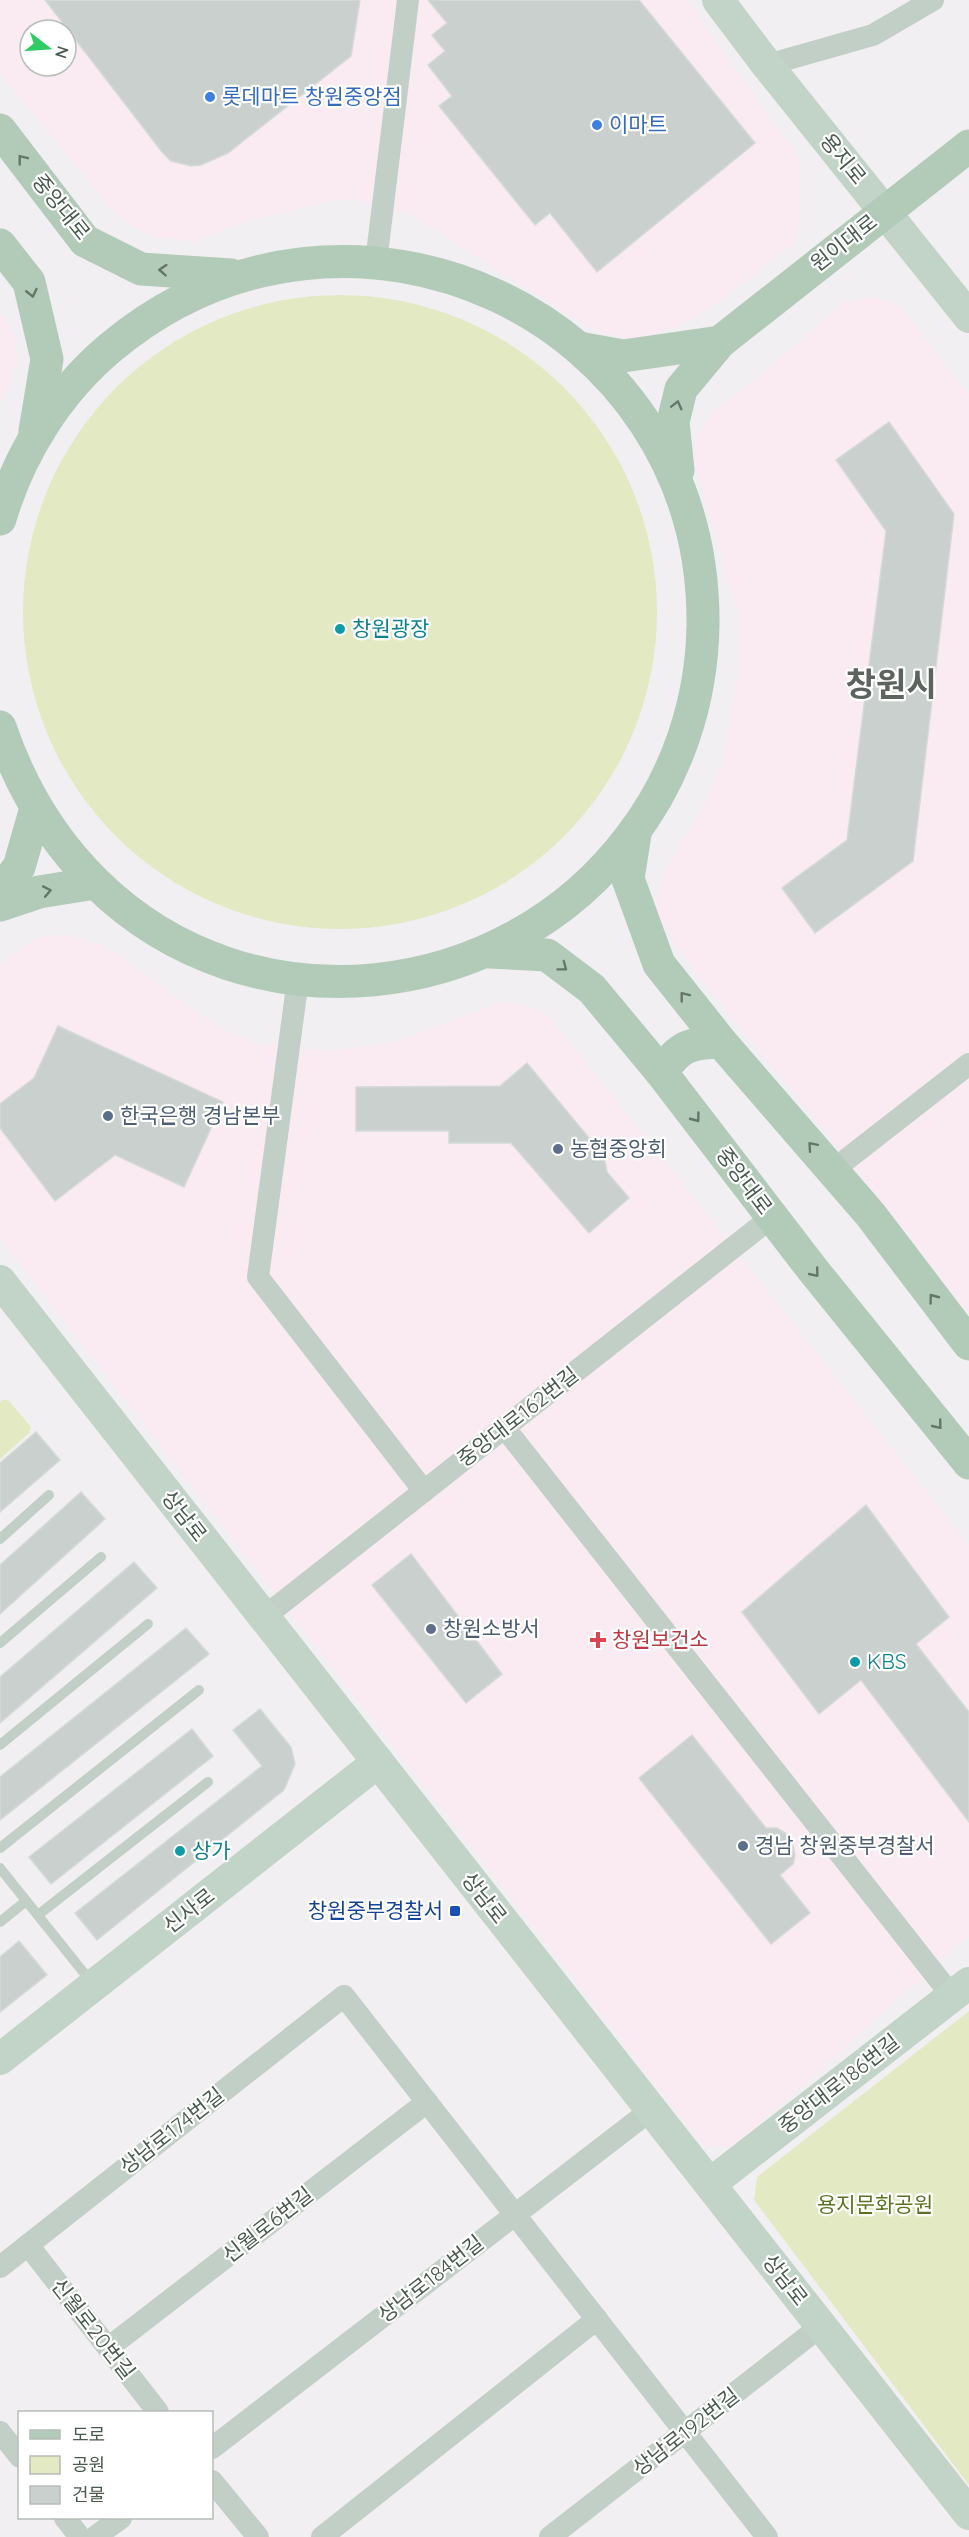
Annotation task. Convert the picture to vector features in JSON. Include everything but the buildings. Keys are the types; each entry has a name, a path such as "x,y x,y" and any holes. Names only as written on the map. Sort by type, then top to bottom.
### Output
{"main road":[{"name":"용지로","path":"718,0 767,65 969,317"},
{"name":"중앙대로","path":"0,130 85,241 141,269 242,276"},
{"name":"원이대로","path":"690,524 675,458 673,422 681,389 720,342 969,146"},
{"path":"0,245 29,282 47,359 33,442"},
{"path":"0,519 16,474 48,418 76,382 122,339 144,322 191,295 242,276 309,263 376,262 431,272 484,289 534,315 579,348 616,385 647,428 676,484 690,524 699,564 703,604 698,684 688,723 675,762 657,798 635,832 604,869 569,902 530,930 487,952 451,965 395,978 346,982 298,979 242,968 189,947 140,919 95,883 63,847 36,808 22,782 0,727"},
{"path":"579,348 623,356 720,342"},
{"path":"0,891 19,867 36,808"},
{"path":"635,832 628,879 659,964 721,1042 833,1170 969,1344"},
{"path":"0,905 39,892 95,883"},
{"name":"중앙대로","path":"487,952 547,955 592,989 661,1072 772,1217 969,1463"},
{"path":"661,1072 683,1047 696,1043 721,1042"},
{"name":"상남로","path":"0,1281 969,2514"},
{"name":"신사로","path":"0,2060 378,1762"},
{"name":"중앙대로186번길","path":"710,2184 960,1990"}],"street":[{"path":"376,262 408,0"},
{"path":"767,65 873,35 933,0"},
{"path":"298,979 258,1277 424,1491"},
{"path":"833,1170 969,1064"},
{"name":"중앙대로162번길","path":"264,1617 772,1217"},
{"path":"504,1427 960,1990"},
{"name":"상남로174번길","path":"0,2267 344,1996 428,2102"},
{"path":"428,2102 767,2537"},
{"name":"신월로6번길","path":"108,2348 428,2102"},
{"name":"상남로184번길","path":"213,2447 651,2110"},
{"name":"신월로20번길","path":"28,2245 157,2411"},
{"path":"322,2537 597,2319"},
{"name":"상남로192번길","path":"550,2537 687,2433 821,2326"},
{"path":"1,2434 18,2455"},
{"path":"213,2482 258,2537"},
{"path":"66,2519 80,2537"},
{"path":"95,2537 118,2519"}],"lane":[{"path":"0,1539 50,1495"},
{"path":"0,1643 101,1557"},
{"path":"0,1745 148,1624"},
{"path":"0,1848 199,1690"},
{"path":"38,1915 208,1782"},
{"path":"0,1868 94,1985"},
{"path":"0,1922 26,1901"}],"shaded area":[{"path":"0,0 687,0 800,160 800,220 791,245 720,302 677,327 632,340 597,331 567,314 410,214 354,199 330,201 244,222 195,242 150,236 129,225 110,207 0,73"},
{"path":"878,297 903,309 969,396 969,1315 688,962 658,918 657,894 665,871 711,794 726,751 740,661 740,619 692,455 698,433 715,409 757,378 844,302"},
{"path":"0,312 16,335 16,363 0,406"},
{"path":"65,934 105,946 220,1028 256,1043 332,1051 395,1042 499,1003 521,1003 548,1015 969,1544 969,1935 734,2147 702,2145 0,1238 0,965 36,938"}],"green space":[{"name":"창원광장","path":"340,295 371,296 402,301 432,308 461,319 490,332 516,348 564,388 604,436 620,462 633,491 644,520 651,550 656,581 656,643 651,674 644,704 633,733 620,762 604,788 564,836 516,876 490,892 461,905 432,916 402,923 371,928 340,929 309,928 278,923 248,916 219,905 190,892 164,876 116,836 76,788 60,762 47,733 36,704 29,674 24,643 23,612 24,581 29,550 36,520 47,491 60,462 76,436 116,388 164,348 190,332 219,319 248,308 278,301 309,296"},
{"path":"8,1400 31,1427 29,1433 0,1459 0,1402"},
{"name":"용지문화공원","path":"969,2011 969,2485 754,2200 757,2177"}],"place":[{"name":"롯데마트 창원중앙점","path":"210,97"},
{"name":"이마트","path":"597,125"},
{"name":"창원광장","path":"340,629"},
{"name":"한국은행 경남본부","path":"108,1116"},
{"name":"농협중앙회","path":"558,1149"},
{"name":"창원소방서","path":"431,1629"},
{"name":"창원보건소","path":"598,1640"},
{"name":"KBS","path":"855,1662"},
{"name":"경남 창원중부경찰서","path":"743,1846"},
{"name":"상가","path":"180,1851"},
{"name":"창원중부경찰서","path":"455,1911"}],"district":[{"name":"창원시","path":"891,684"}]}
